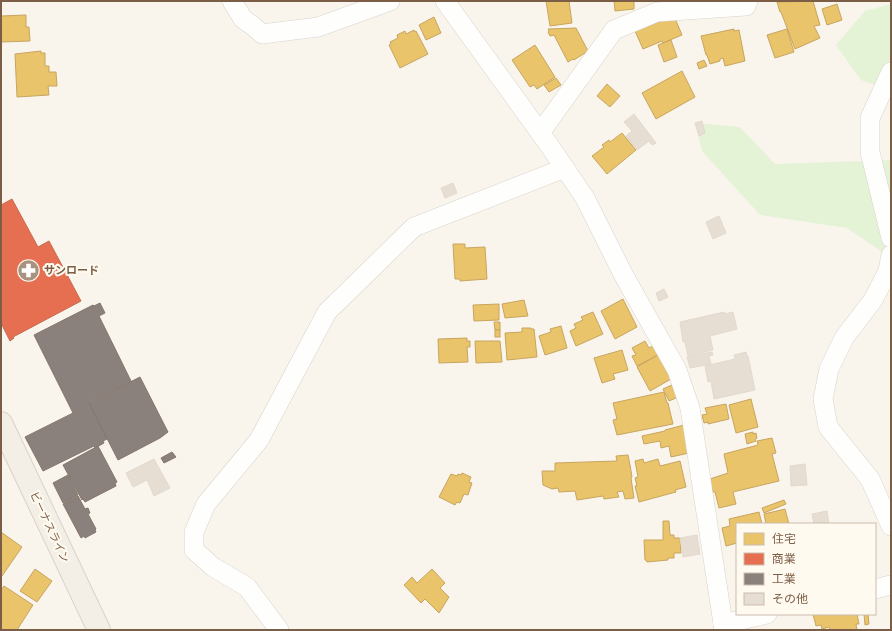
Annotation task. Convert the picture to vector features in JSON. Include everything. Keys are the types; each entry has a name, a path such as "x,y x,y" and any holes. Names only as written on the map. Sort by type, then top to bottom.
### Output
{"main road":[{"name":"ビーナスライン","path":"1,424 99,630"}],"street":[{"path":"232,1 243,20 254,26 262,34 318,27 390,1"},
{"path":"445,1 585,198 623,274 677,370 690,408 723,627 764,615"},
{"path":"540,133 614,30 657,12 746,6 748,1"},
{"path":"891,72 870,118 870,152 891,238"},
{"path":"279,630 247,587 213,567 194,550 194,532 206,504 259,440 327,312 414,227 565,168"},
{"path":"891,255 888,271 873,300 844,338 829,369 822,399 828,427 870,479 891,526"},
{"path":"876,589 891,585"}],"green space":[{"path":"891,4 891,90 861,80 836,45 865,11"},
{"path":"695,123 740,127 775,164 891,160 891,258 847,228 760,215 702,151"}],"building: 住宅":[{"path":"546,1 569,1 572,23 550,26"},
{"path":"614,1 634,1 634,9 615,11"},
{"path":"813,1 820,25 814,26 820,38 795,49 777,2"},
{"path":"837,4 842,20 827,25 822,9"},
{"path":"26,15 26,27 29,27 30,41 1,42 1,16"},
{"path":"674,16 682,35 643,49 635,31"},
{"path":"434,17 441,33 426,40 419,25"},
{"path":"576,28 588,51 568,62 554,35 550,36 548,29"},
{"path":"734,29 734,31 739,30 745,61 725,66 723,58 720,59 720,61 710,64 701,36"},
{"path":"787,29 794,52 775,58 767,35"},
{"path":"414,30 415,32 416,31 428,54 400,68 389,45 391,44 390,42 398,38 397,35 405,31 406,34"},
{"path":"671,40 677,57 664,62 658,45"},
{"path":"535,45 555,77 537,89 534,85 530,87 512,60"},
{"path":"41,51 41,53 45,53 45,66 49,66 49,72 56,72 57,86 48,86 49,95 17,97 15,54"},
{"path":"704,60 707,66 699,69 697,63"},
{"path":"682,71 695,97 656,119 642,93"},
{"path":"556,78 561,85 549,92 544,85"},
{"path":"607,84 620,96 610,107 597,96"},
{"path":"622,133 636,150 607,174 592,156 604,147 602,145 609,140 610,142"},
{"path":"453,244 465,244 465,248 485,247 487,279 460,281 460,279 455,279"},
{"path":"623,299 637,327 615,339 601,311"},
{"path":"524,300 528,316 505,318 502,304"},
{"path":"499,304 499,320 474,321 473,305"},
{"path":"593,312 603,334 576,346 570,331 576,328 574,324 583,320 581,317"},
{"path":"494,322 500,322 500,330 495,330"},
{"path":"561,326 567,348 545,355 539,336 551,332 550,329"},
{"path":"522,328 534,329 537,357 507,360 505,333 522,332"},
{"path":"495,330 500,330 500,337 495,337"},
{"path":"467,338 467,341 470,341 470,347 467,347 468,362 439,363 438,339"},
{"path":"475,341 500,341 502,362 476,363"},
{"path":"645,341 649,348 653,346 658,355 637,366 632,356 636,355 632,348"},
{"path":"622,350 628,370 613,374 615,379 602,383 594,358"},
{"path":"658,355 671,379 650,391 637,367"},
{"path":"672,385 678,397 669,401 663,389"},
{"path":"664,392 673,424 617,435 613,420 617,419 613,403"},
{"path":"751,399 758,427 736,433 729,405"},
{"path":"726,404 729,419 708,424 708,422 704,423 702,415 707,414 705,408"},
{"path":"684,425 689,453 671,457 669,446 661,448 660,441 644,444 642,436"},
{"path":"753,432 753,434 756,433 756,441 747,444 745,434"},
{"path":"772,438 776,453 772,454 779,481 733,492 736,504 719,508 710,479 728,473 724,454 758,445 757,441"},
{"path":"628,455 634,498 625,499 623,491 617,492 619,497 604,499 603,496 577,500 575,491 559,492 558,488 552,489 543,485 542,471 555,471 555,463 617,461 616,456"},
{"path":"643,459 644,463 658,459 660,466 680,461 686,487 675,490 676,492 639,502 635,486 637,486 635,478 638,477 635,461"},
{"path":"462,473 471,477 469,482 472,483 468,495 464,494 460,503 457,502 455,505 439,497 451,474 457,476 458,474 461,475"},
{"path":"784,500 786,504 764,513 762,508"},
{"path":"785,509 789,523 766,523 764,514"},
{"path":"759,512 762,523 736,523 736,543 726,546 722,528 730,526 729,519"},
{"path":"663,521 669,521 670,535 674,535 674,538 680,538 681,553 674,553 674,558 668,558 668,560 647,562 645,560 644,540 663,540"},
{"path":"1,532 22,547 2,576 1,576"},
{"path":"35,569 52,581 37,602 20,591"},
{"path":"432,569 445,583 440,588 449,597 439,613 425,599 421,603 404,585 412,577 417,583"},
{"path":"4,586 33,605 17,630 1,630 1,590"},
{"path":"813,615 857,615 859,624 856,624 857,630 830,630 829,627 822,629 821,625 816,626"},
{"path":"864,615 868,615 869,624 865,625"}],"building: 商業":[{"path":"12,199 38,247 49,241 81,301 13,337 14,338 10,341 1,323 1,205"}],"building: 工業":[{"path":"100,303 105,313 99,316 131,381 89,402 107,439 103,441 104,443 95,448 94,446 43,471 25,437 73,413 34,335 93,305 94,306"},
{"path":"140,377 168,432 160,438 118,460 89,403"},
{"path":"98,446 117,482 115,483 116,486 85,502 83,499 82,500 63,465"},
{"path":"172,452 176,457 164,463 161,458"},
{"path":"68,475 78,495 63,503 53,483"},
{"path":"78,496 85,509 88,508 90,513 88,514 96,529 96,532 85,538 84,536 81,538 63,504"}],"building: その他":[{"path":"634,114 656,143 652,145 649,141 637,150 626,136 632,131 624,122"},
{"path":"702,121 705,133 699,136 695,123"},
{"path":"453,183 457,193 445,198 441,188"},
{"path":"719,216 726,233 713,239 706,222"},
{"path":"664,289 668,297 659,301 656,293"},
{"path":"724,312 725,314 733,312 737,329 710,336 713,350 688,356 685,342 683,342 680,322"},
{"path":"712,352 713,355 709,356 711,364 690,368 687,357"},
{"path":"746,352 755,390 714,399 711,381 708,382 705,366 735,359 734,355"},
{"path":"154,459 170,488 154,496 147,480 133,487 126,473"},
{"path":"805,464 807,485 791,486 790,466"},
{"path":"827,511 829,523 814,523 812,514"},
{"path":"697,535 700,554 683,557 680,538"}],"place":[{"name":"サンロード","path":"29,270"}]}
